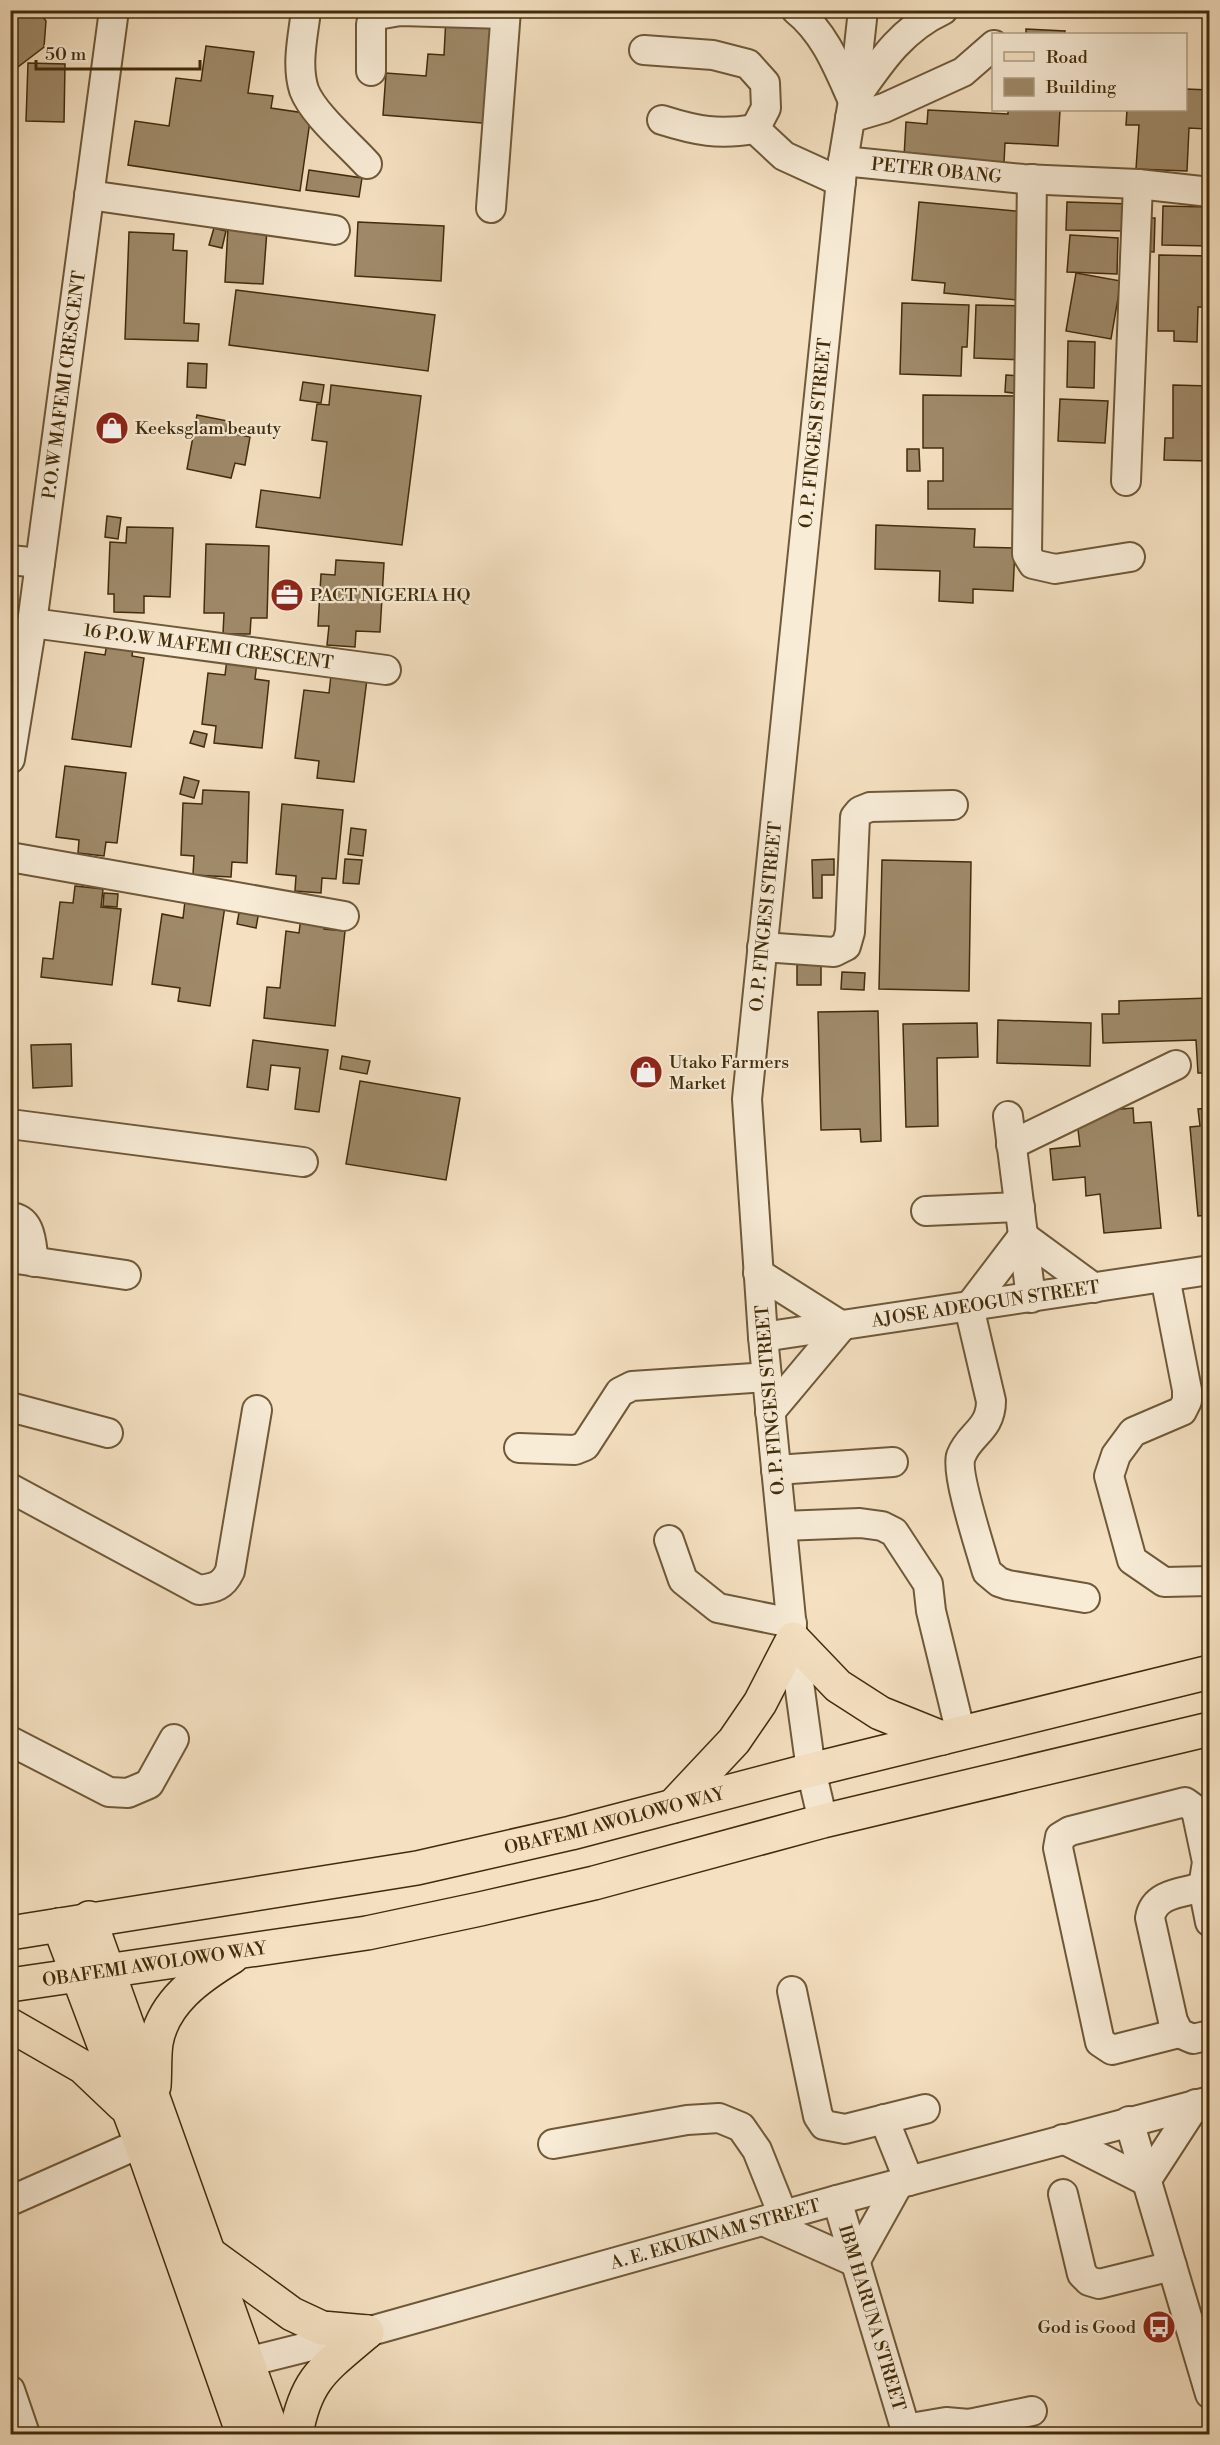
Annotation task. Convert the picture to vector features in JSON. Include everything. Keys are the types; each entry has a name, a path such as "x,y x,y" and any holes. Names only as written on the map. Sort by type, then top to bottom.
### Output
{"main road":[{"path":"673,1806 734,1741 760,1703 792,1630 838,1686 880,1713 952,1736"},
{"name":"OBAFEMI AWOLOWO WAY","path":"10,1933 417,1868 570,1833 811,1770 1209,1672"},
{"name":"OBAFEMI AWOLOWO WAY","path":"10,1985 367,1933 480,1909 594,1883 823,1821 1209,1728"},
{"path":"74,1922 142,2107 207,2252 235,2366 243,2434"},
{"path":"240,1952 196,1979 172,2006 156,2042 142,2107 141,2143 235,2366 273,2434"},
{"path":"10,2025 83,2067 142,2107"},
{"path":"207,2252 291,2314 322,2328 367,2332"},
{"path":"296,2434 301,2408 318,2373 367,2332"}],"street":[{"name":"P.O.W MAFEMI CRESCENT","path":"10,759 32,623 114,10"},
{"path":"796,10 807,20 827,46 852,109"},
{"name":"O. P. FINGESI STREET","path":"823,1821 811,1770 792,1630 763,1337 747,1099 842,171 852,109 863,10"},
{"path":"852,109 888,50 926,18 943,10"},
{"path":"306,11 301,52 304,90 312,103 367,164"},
{"path":"371,71 371,24 377,15 400,11 506,12 491,208"},
{"path":"852,109 884,108 963,72 992,46"},
{"path":"644,50 713,55 748,64 765,83 766,108 755,129 725,134 695,130 662,120"},
{"name":"PETER OBANG","path":"755,129 784,156 842,171 1138,184 1209,192"},
{"path":"1032,179 1027,554 1033,564 1055,569 1130,557"},
{"path":"1126,481 1138,184"},
{"path":"89,195 335,230"},
{"path":"10,560 40,563"},
{"name":"16 P.O.W MAFEMI CRESCENT","path":"32,623 386,670"},
{"path":"762,946 834,952 846,946 850,932 855,817 860,811 870,807 953,806"},
{"path":"10,857 344,916"},
{"path":"1011,1145 1176,1065"},
{"path":"1008,1116 1031,1298"},
{"path":"10,1124 303,1162"},
{"path":"926,1211 1020,1207"},
{"path":"10,1217 23,1222 29,1229 22,1260 126,1275"},
{"path":"1023,1236 1094,1288"},
{"path":"1023,1236 969,1307 991,1401 991,1413 979,1435 964,1450 960,1468 987,1572 999,1582 1008,1585 1085,1598"},
{"name":"AJOSE ADEOGUN STREET","path":"763,1337 1209,1270"},
{"path":"758,1273 842,1326 770,1412"},
{"path":"1165,1277 1187,1390 1186,1407 1182,1411 1133,1432 1116,1455 1109,1476 1132,1560 1164,1582 1209,1581"},
{"path":"519,1448 575,1450 585,1446 621,1392 632,1386 767,1377"},
{"path":"10,1407 108,1433"},
{"path":"10,1488 199,1590 214,1588 225,1582 230,1570 257,1410"},
{"path":"776,1470 893,1462"},
{"path":"782,1526 860,1524 882,1526 894,1532 928,1584 952,1736"},
{"path":"669,1540 683,1580 718,1608 792,1630"},
{"path":"10,1741 109,1791 128,1793 149,1784 174,1739"},
{"path":"1209,1922 1203,1887 1207,1862 1199,1820 1196,1810 1185,1802 1070,1831 1060,1837 1058,1842 1100,2042 1112,2050 1179,2033 1193,2038 1209,2035"},
{"path":"1179,2033 1173,2021 1150,1918 1152,1909 1158,1900 1203,1887"},
{"path":"792,1991 818,2116 824,2125 845,2129 925,2109"},
{"path":"1146,2181 1203,2103"},
{"name":"A. E. EKUKINAM STREET","path":"235,2366 367,2332 837,2200 1128,2121 1203,2103"},
{"path":"553,2144 687,2120 719,2118 741,2127 757,2150 773,2218 855,2262 904,2182 884,2119"},
{"path":"1128,2121 1172,2266 1198,2310 1209,2394"},
{"path":"1063,2139 1146,2181"},
{"path":"10,2201 141,2143"},
{"path":"1064,2194 1082,2274 1089,2281 1099,2284 1172,2266"},
{"name":"IBM HARUNA STREET","path":"837,2200 906,2432"},
{"path":"10,2390 25,2434"},
{"path":"906,2432 946,2422 969,2424 1032,2411"}],"building":[{"path":"10,10 38,10 46,21 44,47 10,73"},
{"path":"446,17 502,21 494,124 383,115 386,73 426,76 428,54 444,55"},
{"path":"1026,29 1065,31 1064,33 1026,33"},
{"path":"206,46 254,52 248,93 273,96 271,108 311,114 300,191 128,165 135,121 169,126 176,78 201,81"},
{"path":"28,63 65,64 64,122 26,121"},
{"path":"1187,89 1209,90 1207,129 1189,128 1187,171 1136,169 1139,125 1126,125 1127,111 1187,111"},
{"path":"928,110 1008,114 1008,111 1060,111 1058,146 1005,143 1004,163 904,157 906,122 927,124"},
{"path":"309,170 362,178 359,197 306,190"},
{"path":"919,202 1026,212 1017,300 944,293 945,283 912,280"},
{"path":"1067,202 1131,204 1130,231 1066,230"},
{"path":"1163,206 1210,207 1210,246 1162,245"},
{"path":"1143,218 1155,218 1154,252 1141,251"},
{"path":"358,222 444,226 441,281 355,276"},
{"path":"228,227 267,230 263,284 225,282"},
{"path":"214,228 226,231 222,248 209,245"},
{"path":"129,232 174,234 173,250 187,251 184,323 199,324 198,341 125,339"},
{"path":"1070,235 1118,238 1117,274 1067,272"},
{"path":"1159,255 1210,256 1210,307 1198,307 1197,342 1174,341 1174,331 1158,331"},
{"path":"1076,273 1121,281 1111,339 1066,331"},
{"path":"236,290 435,315 428,371 229,345"},
{"path":"902,303 969,305 967,347 962,347 961,376 900,374"},
{"path":"976,305 1026,306 1024,360 974,358"},
{"path":"1068,341 1095,342 1094,388 1067,387"},
{"path":"188,363 207,364 206,388 187,387"},
{"path":"1006,375 1022,376 1021,394 1005,392"},
{"path":"303,382 324,385 321,403 300,400"},
{"path":"331,385 421,396 402,545 256,527 261,490 320,498 327,442 312,440 317,404 329,405"},
{"path":"1173,385 1210,386 1210,461 1164,460 1165,438 1173,438"},
{"path":"923,395 1019,396 1018,509 928,509 928,481 943,481 943,448 923,448"},
{"path":"1060,399 1108,401 1105,443 1058,441"},
{"path":"197,415 228,421 226,432 250,437 245,465 235,463 231,478 187,469"},
{"path":"907,449 919,449 920,471 907,471"},
{"path":"107,516 121,518 118,539 105,537"},
{"path":"876,525 975,529 974,547 1015,548 1013,591 973,589 973,603 939,601 940,571 875,569"},
{"path":"127,527 173,528 170,597 144,596 144,613 114,612 114,594 108,594 110,542 126,543"},
{"path":"206,544 269,546 267,618 251,618 250,634 223,634 224,613 204,613"},
{"path":"336,560 384,563 380,632 356,631 355,647 327,645 329,626 318,626 321,574 335,575"},
{"path":"108,637 134,640 132,656 144,658 131,747 72,739 85,652 105,655"},
{"path":"227,659 257,662 255,679 269,681 262,748 214,743 216,726 202,724 208,673 225,675"},
{"path":"331,675 367,679 354,782 317,778 319,761 295,758 304,690 329,693"},
{"path":"194,731 207,734 204,747 190,743"},
{"path":"65,766 126,773 117,843 106,842 104,856 78,853 79,840 56,837"},
{"path":"184,777 199,781 194,798 180,794"},
{"path":"203,790 249,792 247,863 232,862 231,877 193,875 194,856 181,855 183,803 202,804"},
{"path":"282,804 343,810 336,879 322,878 321,893 295,891 296,876 276,874"},
{"path":"351,828 366,830 363,856 348,854"},
{"path":"345,859 362,860 359,884 343,883"},
{"path":"834,859 834,875 822,875 822,898 813,898 812,860"},
{"path":"882,860 971,862 969,991 879,989"},
{"path":"75,886 103,889 101,907 121,909 112,985 41,977 43,958 53,959 60,902 73,903"},
{"path":"104,893 118,894 117,907 103,906"},
{"path":"185,901 225,906 210,1006 178,1001 180,988 152,984 162,914 183,918"},
{"path":"240,907 259,911 256,928 237,924"},
{"path":"301,917 325,919 324,929 345,931 335,1026 264,1018 267,987 280,988 286,931 299,933"},
{"path":"797,960 821,960 821,985 797,985"},
{"path":"842,972 865,973 864,990 841,989"},
{"path":"1210,998 1210,1073 1198,1073 1196,1040 1103,1043 1102,1014 1119,1014 1119,1001"},
{"path":"878,1011 881,1141 861,1142 860,1129 821,1130 818,1012"},
{"path":"998,1020 1091,1023 1090,1066 997,1063"},
{"path":"977,1023 978,1057 937,1058 938,1126 906,1127 903,1024"},
{"path":"253,1040 328,1050 319,1112 295,1109 300,1068 271,1065 268,1090 247,1087"},
{"path":"71,1044 72,1086 33,1088 31,1045"},
{"path":"342,1056 370,1061 367,1074 340,1069"},
{"path":"360,1081 460,1098 446,1180 346,1164"},
{"path":"1133,1108 1134,1123 1151,1122 1161,1228 1104,1233 1100,1194 1086,1196 1085,1177 1053,1180 1050,1149 1080,1146 1076,1113"},
{"path":"1210,1108 1210,1215 1198,1216 1190,1127 1200,1126 1198,1109"}],"place":[{"name":"Keeksglam beauty","path":"112,428"},
{"name":"PACT NIGERIA HQ","path":"287,595"},
{"name":"Utako Farmers Market","path":"646,1072"},
{"name":"God is Good","path":"1159,2327"}]}
